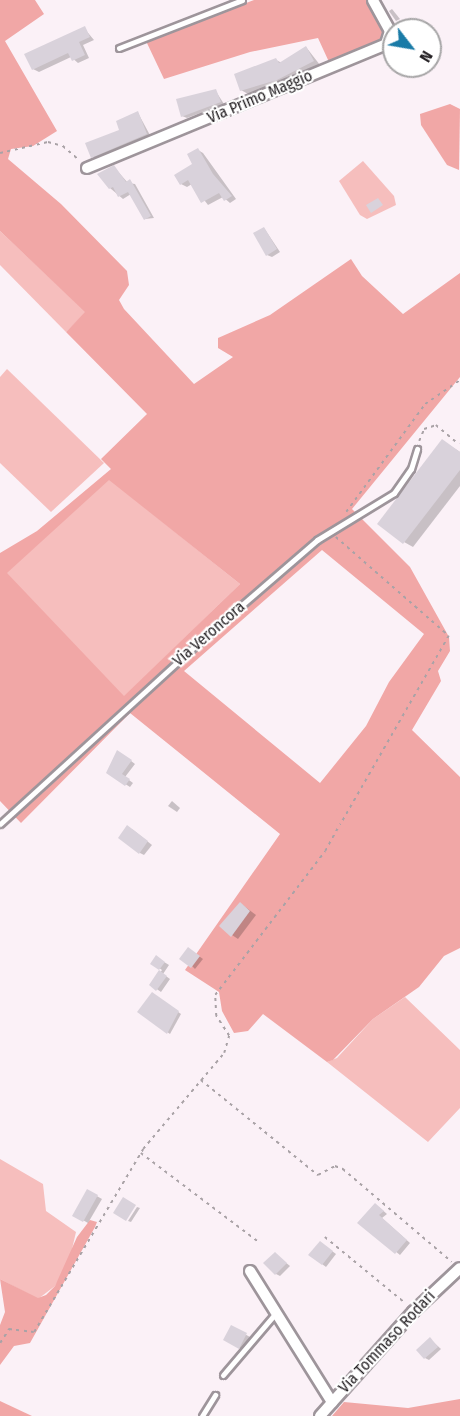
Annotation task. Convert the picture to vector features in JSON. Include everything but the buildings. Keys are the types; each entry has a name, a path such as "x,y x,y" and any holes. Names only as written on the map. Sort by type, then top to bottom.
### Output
{"street":[{"name":"Via Primo Maggio","path":"87,168 386,44 390,31 373,0"},
{"name":"Via Tommaso Rodari","path":"320,1416 413,1312 458,1269"},
{"path":"250,1271 332,1402"}],"lane":[{"path":"119,48 242,0"},
{"name":"Via Veroncora","path":"0,824 199,642 333,531 394,493 411,469 417,449"},
{"path":"223,1375 275,1314"},
{"path":"202,1416 215,1395"}],"path":[{"path":"0,153 48,142 63,146 87,168"},
{"path":"0,1343 9,1329 34,1332 40,1325 140,1153 228,1045 229,1036 216,1016 215,995 238,970 338,829 449,636 333,531 425,404 460,380"},
{"path":"417,449 424,429 436,425 459,444"},
{"path":"338,829 340,824"},
{"path":"201,1080 318,1175 335,1166 343,1169 458,1269"},
{"path":"140,1153 260,1243"},
{"path":"325,1236 413,1312"}],"shaded area":[{"path":"0,0 35,0 44,14 5,41 57,131 33,146 11,149 8,159 61,204 127,271 129,285 119,300 124,309 194,384 233,357 218,348 218,338 270,315 351,259 362,276 403,314 460,273 460,377 352,509 410,567 449,637 450,651 438,671 441,681 412,730 460,777 460,948 444,956 419,987 373,1019 333,1060 327,1062 263,1014 248,1031 234,1033 222,1011 219,992 185,970 280,834 130,713 21,823 0,801 0,553 37,531 111,469 101,459 147,414 66,332 85,312 0,231","holes":["109,480 240,584 124,696 7,573","322,550 424,634 389,682 366,726 320,783 184,671"]},
{"path":"254,0 367,0 382,23 382,43 329,62 318,38 250,52 164,79 146,41"},
{"path":"450,104 460,109 459,170 447,165 421,125 420,114"},
{"path":"363,161 394,196 396,205 367,219 360,215 339,181"},
{"path":"0,231 86,312 66,332 0,265"},
{"path":"7,369 104,463 51,512 0,463 0,377"},
{"path":"109,479 240,584 124,697 6,573"},
{"path":"405,997 460,1050 460,1108 428,1142 327,1062 337,1058 373,1019"},
{"path":"0,1159 43,1184 46,1211 76,1232 69,1262 55,1286 38,1299 0,1279"},
{"path":"90,1220 97,1222 95,1227 30,1343 14,1346 0,1365 0,1325 5,1312 0,1279 38,1298 46,1295 55,1286 77,1237"},
{"path":"460,1399 460,1416 332,1416 344,1402 408,1408"},
{"path":"0,1401 32,1416 0,1416"}]}
